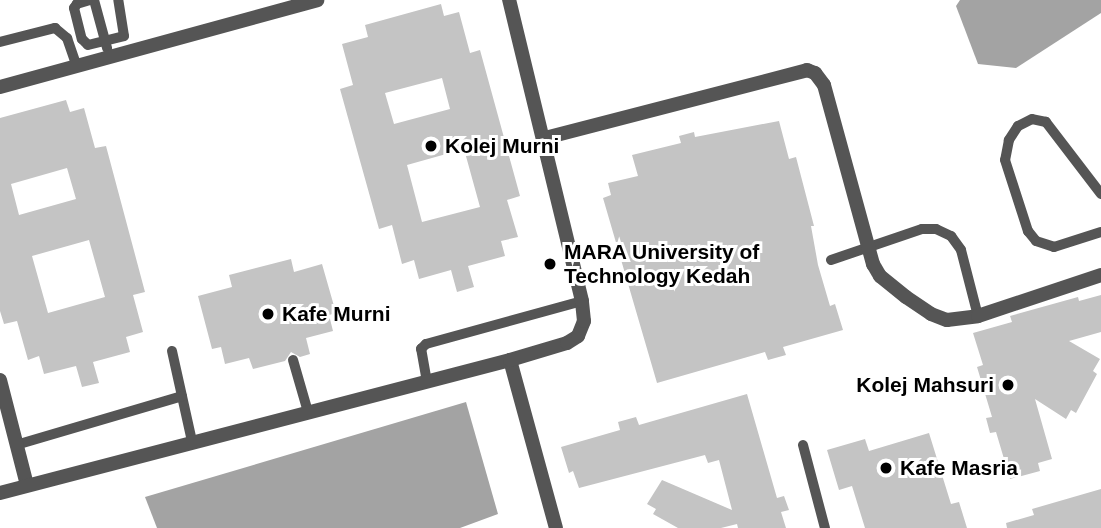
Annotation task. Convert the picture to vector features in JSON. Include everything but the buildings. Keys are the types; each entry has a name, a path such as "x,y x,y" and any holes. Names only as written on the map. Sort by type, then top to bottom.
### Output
{"street":[{"path":"0,87 76,64 107,48 314,0"},
{"path":"0,493 510,360 567,343 578,336 584,321 582,301 545,138 509,0"},
{"path":"545,138 807,70 815,73 824,85 867,247 880,275 932,314 947,320 978,316 1101,275"},
{"path":"510,360 556,528"},
{"path":"0,380 27,485"}],"lane":[{"path":"107,48 92,0 74,5 82,39 88,45 107,48 125,33 118,0"},
{"path":"0,42 55,28 67,38 76,64"},
{"path":"1101,194 1046,122 1032,119 1018,126 1009,140 1005,160 1028,231 1036,241 1054,247 1101,232"},
{"path":"831,260 922,229 936,229 951,236 961,250 978,316"},
{"path":"427,382 421,349 431,341 582,301"},
{"path":"172,351 192,441"},
{"path":"293,360 308,412"},
{"path":"16,445 182,396"},
{"path":"803,445 825,528"}],"shaded area":[{"path":"960,0 1101,0 1101,13 1016,68 978,64 956,6"},
{"path":"466,402 498,514 460,528 157,528 145,497"}],"place":[{"name":"Kolej Murni","path":"431,146"},
{"name":"MARA University of Technology Kedah","path":"550,264"},
{"name":"Kafe Murni","path":"268,314"},
{"name":"Kolej Mahsuri","path":"1008,385"},
{"name":"Kafe Masria","path":"886,468"}]}
